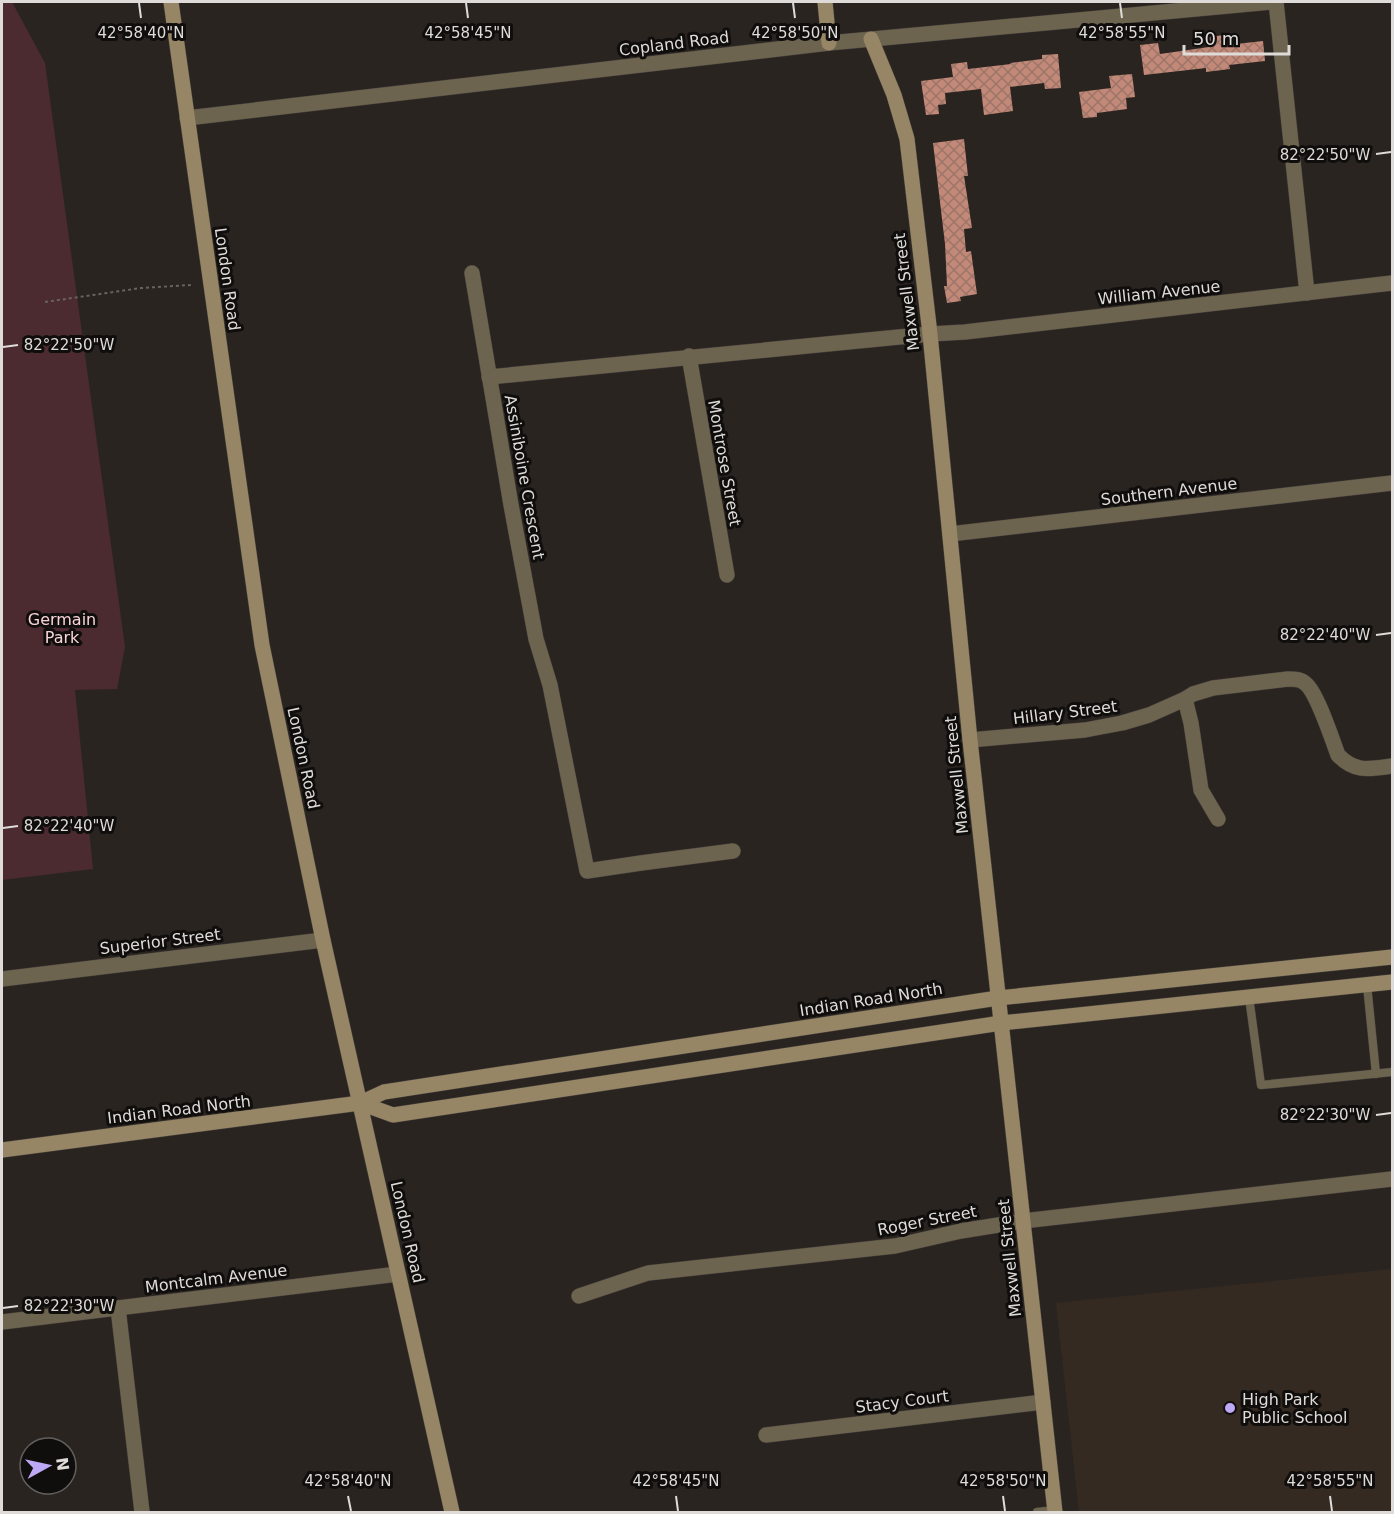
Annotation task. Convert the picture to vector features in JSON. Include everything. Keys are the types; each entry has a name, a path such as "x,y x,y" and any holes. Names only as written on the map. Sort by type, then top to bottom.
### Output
{"main road":[{"name":"London Road","path":"171,2 262,645 323,940 452,1512"},
{"path":"825,2 829,42"},
{"name":"Maxwell Street","path":"871,39 894,95 907,139 930,334 970,740 1055,1511"},
{"name":"Indian Road North","path":"2,1150 360,1103 384,1092 998,998 1392,957"},
{"name":"Indian Road North","path":"360,1103 393,1115 1001,1023 1392,982"}],"street":[{"name":"Copland Road","path":"187,118 829,42 1274,2"},
{"path":"1274,2 1307,293"},
{"path":"472,273 489,377"},
{"name":"William Avenue","path":"930,334 965,332 1392,283"},
{"name":"Assiniboine Crescent","path":"733,851 588,872 550,685 536,639 489,377 930,334"},
{"name":"Montrose Street","path":"689,356 727,575"},
{"name":"Southern Avenue","path":"950,534 1392,483"},
{"name":"Hillary Street","path":"970,740 1085,730 1122,723 1149,715 1203,690 1288,679 1306,684 1313,692 1338,755 1344,762 1368,769 1392,766"},
{"path":"1185,699 1201,790 1218,819"},
{"name":"Superior Street","path":"2,979 323,940"},
{"name":"Roger Street","path":"579,1296 648,1273 895,1246 961,1231 1023,1221 1392,1179"},
{"name":"Montcalm Avenue","path":"2,1322 398,1274"},
{"path":"118,1308 142,1512"},
{"name":"Stacy Court","path":"766,1435 1043,1402"}],"lane":[{"path":"1367,985 1376,1074"},
{"path":"1250,997 1261,1085 1392,1072"},
{"path":"1037,1512 1055,1511"}],"path":[{"path":"45,302 141,288 191,285"}],"shaded area":[{"name":"High Park Public School","path":"1392,1269 1392,1512 1079,1512 1056,1303"}],"green space":[{"name":"Germain Park","path":"2,2 12,2 45,63 125,647 117,689 75,690 93,869 2,880"}],"building":[{"path":"1225,35 1227,45 1263,41 1265,61 1229,65 1230,69 1206,72 1206,68 1144,75 1140,45 1158,43 1160,54 1209,47 1208,37"},
{"path":"1058,54 1061,88 1045,89 1044,83 1010,87 1013,111 984,115 981,89 945,93 946,104 938,105 939,114 926,115 921,81 953,77 951,64 967,62 968,69 1042,59 1042,55"},
{"path":"1132,74 1135,97 1126,98 1127,109 1097,113 1097,117 1083,118 1079,92 1111,88 1109,76"},
{"path":"964,139 968,176 964,176 972,228 964,229 966,252 971,251 977,294 960,297 961,301 947,303 944,286 947,286 945,244 933,143"}],"place":[{"name":"High Park Public School","path":"1230,1408"}]}
